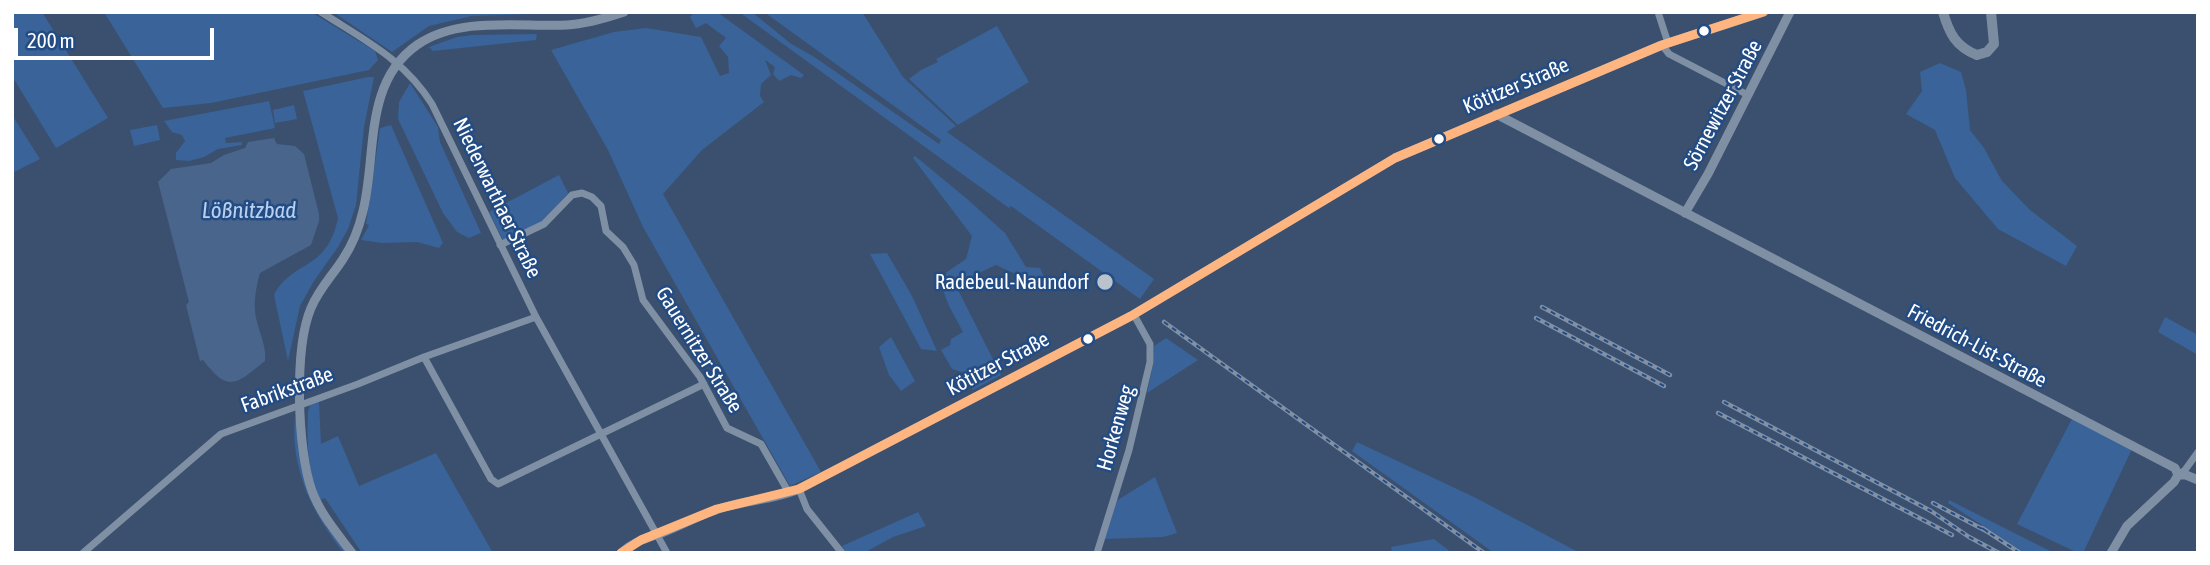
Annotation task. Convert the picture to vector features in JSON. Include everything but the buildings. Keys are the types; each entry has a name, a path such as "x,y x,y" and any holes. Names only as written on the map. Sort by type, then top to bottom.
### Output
{"main road":[{"path":"1942,12 1952,37 1964,50 1977,55 1987,52 1994,44 1991,12"}],"street":[{"name":"Niederwarthaer Straße","path":"321,12 373,44 420,84 536,317 667,553"},
{"path":"352,553 323,515 311,489 304,459 299,364 303,330 318,293 352,245 360,225 365,206 377,108 387,80 398,63 417,45 449,30 570,25 624,12"},
{"path":"1658,12 1670,54 1748,95"},
{"name":"Kötitzer Straße","path":"621,553 635,541 656,535 692,518 723,507 799,489 1134,315 1395,158 1665,44 1764,12"},
{"name":"Sörnewitzer Straße","path":"1685,213 1790,12"},
{"name":"Friedrich-List-Straße","path":"1496,114 2175,468 2178,475"},
{"name":"Gauernitzer Straße","path":"500,245 544,224 572,195 582,193 592,197 601,206 606,231 624,247 634,265 643,300 704,384 727,428 761,444 789,493"},
{"name":"Horkenweg","path":"1097,553 1129,450 1150,362 1150,344 1134,315"},
{"name":"Fabrikstraße","path":"83,553 212,439 243,424 359,384 424,357 536,317"},
{"path":"424,357 494,483 498,484 704,384"},
{"path":"2110,553 2127,526 2175,482 2198,452"},
{"path":"2178,475 2198,480"},
{"path":"799,489 807,509 842,553"}],"shaded area":[{"path":"16,12 42,12 108,118 56,148 12,76 12,15"},
{"path":"104,12 311,12 375,51 378,60 369,70 211,103 163,108"},
{"path":"333,12 589,12 472,16 429,26 392,52"},
{"path":"694,12 717,12 804,75 801,78 791,75 779,81 773,74 775,67 765,60 771,75 761,84 760,96 764,102 702,150 663,194 821,472 790,486 643,227 608,150 551,50 614,32 646,28 701,37 720,76 729,73 728,57 719,46 726,38 706,23 696,28 690,17"},
{"path":"739,12 752,12 790,43 816,58 939,144 941,140 764,12 862,12 903,77 956,126 947,132 1154,279 1140,299 1011,206 1009,208"},
{"path":"997,26 1029,82 958,125 909,79 938,62 936,59"},
{"path":"537,34 536,40 433,51 429,47 457,37 472,35"},
{"path":"1940,63 1961,72 1966,90 1970,130 1984,148 2002,181 2030,210 2077,246 2066,266 1998,229 1955,178 1935,130 1906,114 1922,91 1920,72"},
{"path":"374,77 364,127 356,205 348,229 300,306 288,361 274,295 290,275 318,257 326,248 338,218 303,91"},
{"path":"410,83 438,127 440,142 481,233 469,238 457,232 443,213 398,119 399,102"},
{"path":"269,101 275,128 225,138 226,143 242,142 242,145 218,149 189,161 176,160 176,153 185,141 182,135 172,132 164,121"},
{"path":"294,105 297,119 275,123 273,110"},
{"path":"12,115 40,159 12,173"},
{"path":"157,125 160,140 134,146 130,130"},
{"path":"391,125 443,243 439,248 417,242 382,243 361,240 369,225 366,224 380,128"},
{"path":"915,156 1005,233 1026,267 1040,268 1045,279 1038,280 1033,288 1024,278 996,265 955,284 1001,375 973,390 962,372 952,369 941,350 950,345 951,339 963,332 941,285 947,272 966,259 972,236 913,158"},
{"path":"559,175 568,193 545,220 503,240 489,212"},
{"path":"887,253 912,296 937,351 921,349 870,254"},
{"path":"2165,317 2198,335 2198,355 2158,332"},
{"path":"891,337 915,381 901,391 889,375 879,347"},
{"path":"1166,338 1198,360 1147,393 1154,361 1154,346"},
{"path":"319,402 321,444 338,436 359,486 436,453 493,553 362,553 325,498 320,500 312,478 308,411 310,405"},
{"path":"295,416 318,511 327,528 348,553 344,553 322,522 306,489 296,454"},
{"path":"2072,419 2132,449 2083,553 2017,524"},
{"path":"1357,442 1474,497 1580,553 1494,553 1352,451"},
{"path":"1155,477 1177,533 1163,537 1104,539 1116,501"},
{"path":"1949,500 2054,553 2025,553 1948,503"},
{"path":"918,512 926,526 893,537 864,553 846,553 842,546"},
{"path":"1434,539 1452,553 1392,553 1391,547"}],"water":[{"name":"Lößnitzbad","path":"274,138 277,144 295,146 304,154 319,221 311,245 260,273 255,307 265,361 239,380 226,381 203,360 200,361 186,305 189,302 158,182 171,169 211,163 245,148 248,142"}],"railway":[{"path":"1542,307 1670,375"},
{"path":"1536,318 1664,386"},
{"path":"1164,322 1484,553"},
{"path":"1724,402 1931,511 1969,537 1999,553"},
{"path":"1718,413 1952,535"},
{"path":"1933,503 1988,532"},
{"path":"1982,528 2020,553"}],"transit line":[{"path":"621,553 641,540 717,509 799,489 1131,316 1395,158 1662,45 1763,12"}],"place":[{"name":"Radebeul-Naundorf","path":"1105,282"}]}
